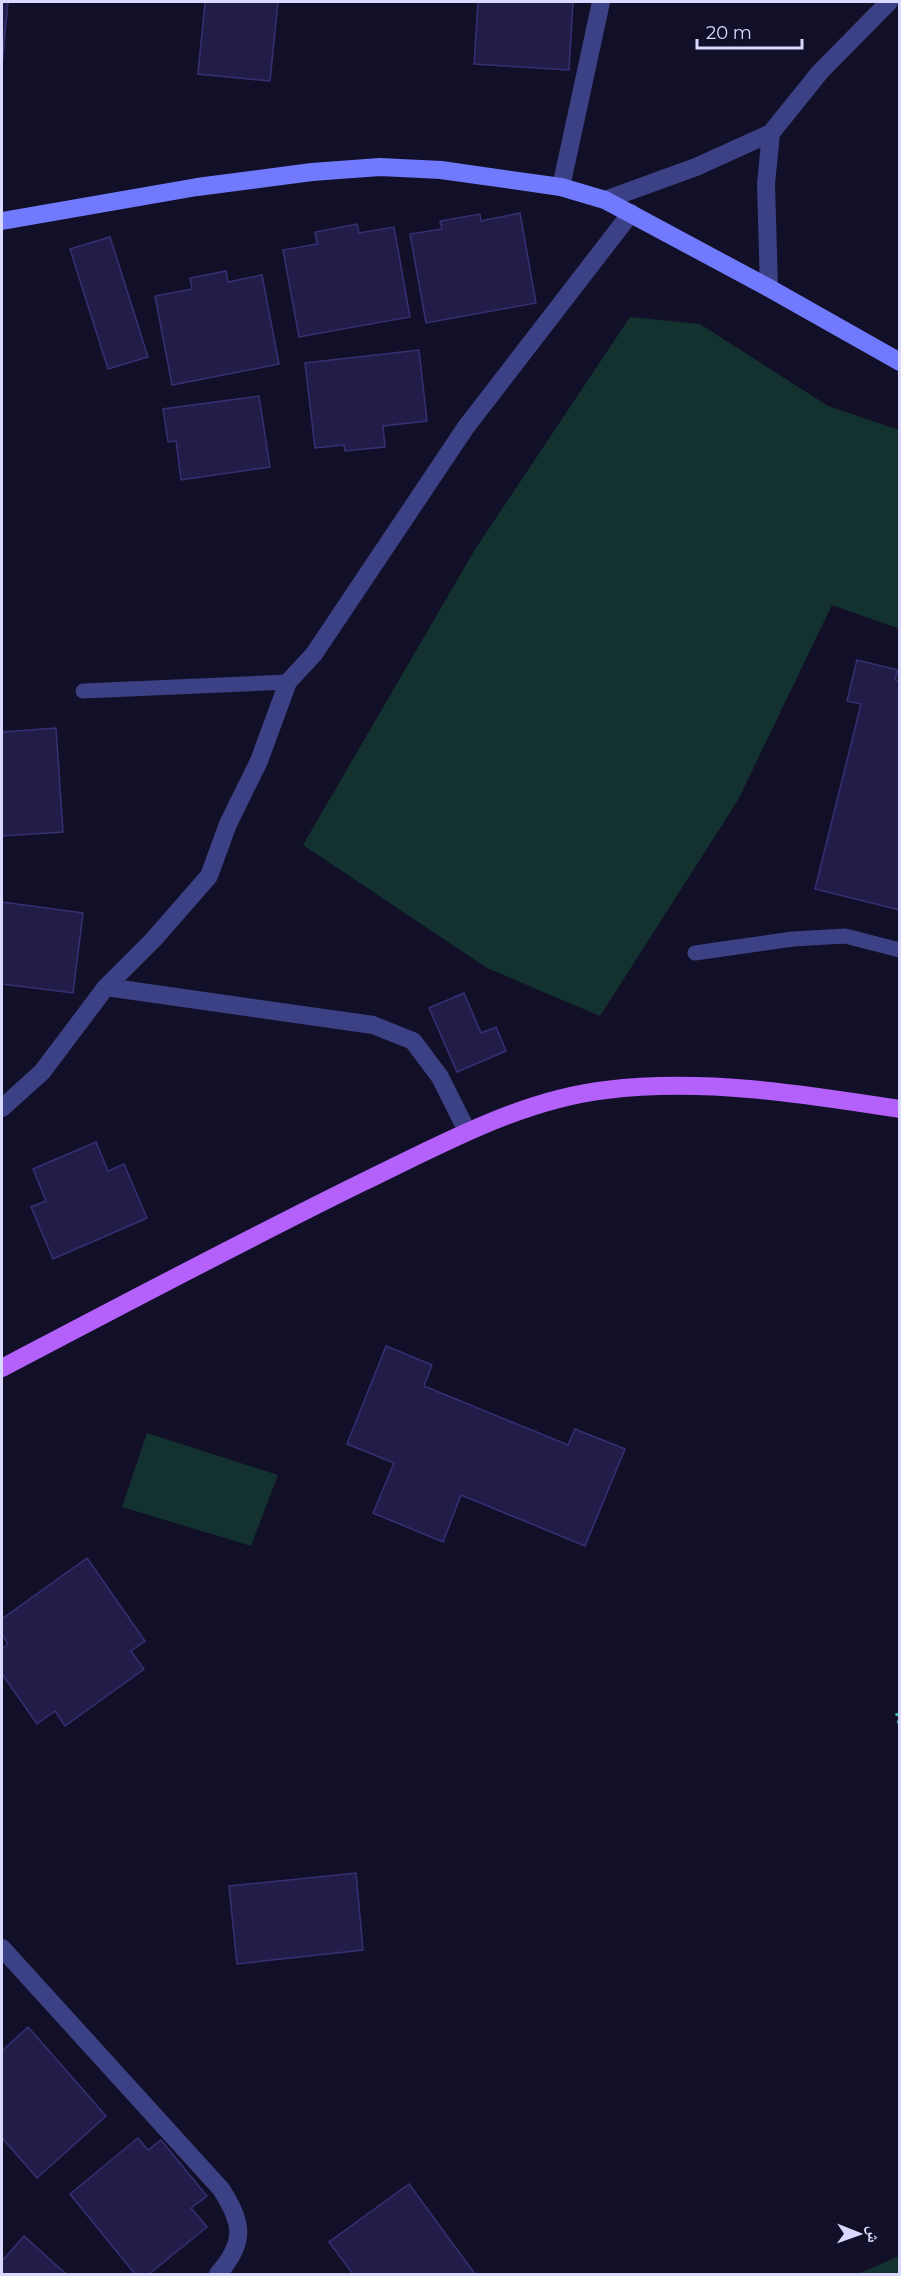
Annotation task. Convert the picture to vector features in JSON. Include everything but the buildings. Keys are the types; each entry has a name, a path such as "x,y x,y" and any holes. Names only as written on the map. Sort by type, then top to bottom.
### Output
{"main road":[{"path":"2,1368 289,1218 466,1131 540,1105 605,1090 699,1086 775,1092 900,1109"}],"street":[{"path":"561,187 601,2"},
{"path":"605,200 696,167 771,133 820,72 890,2"},
{"path":"769,288 766,184 771,133"},
{"path":"2,220 197,187 312,171 380,167 441,170 561,187 605,200 631,213 900,362"},
{"path":"2,1108 42,1072 106,987 154,939 209,876 228,824 259,761 288,682 314,654 465,427 631,213"},
{"path":"106,987 373,1025 413,1041 440,1077 466,1131"},
{"path":"2,1948 221,2189 234,2208 240,2229 236,2248 218,2274"}],"lane":[{"path":"82,691 288,682"},
{"path":"695,953 793,939 845,936 900,950"}],"path":[{"path":"897,1713 900,1726"}],"green space":[{"path":"630,317 700,324 828,406 899,430 900,629 832,605 738,800 600,1016 487,968 303,845 474,551"},
{"path":"147,1433 278,1475 251,1546 122,1507"},
{"path":"899,2256 899,2274 858,2274"}]}
